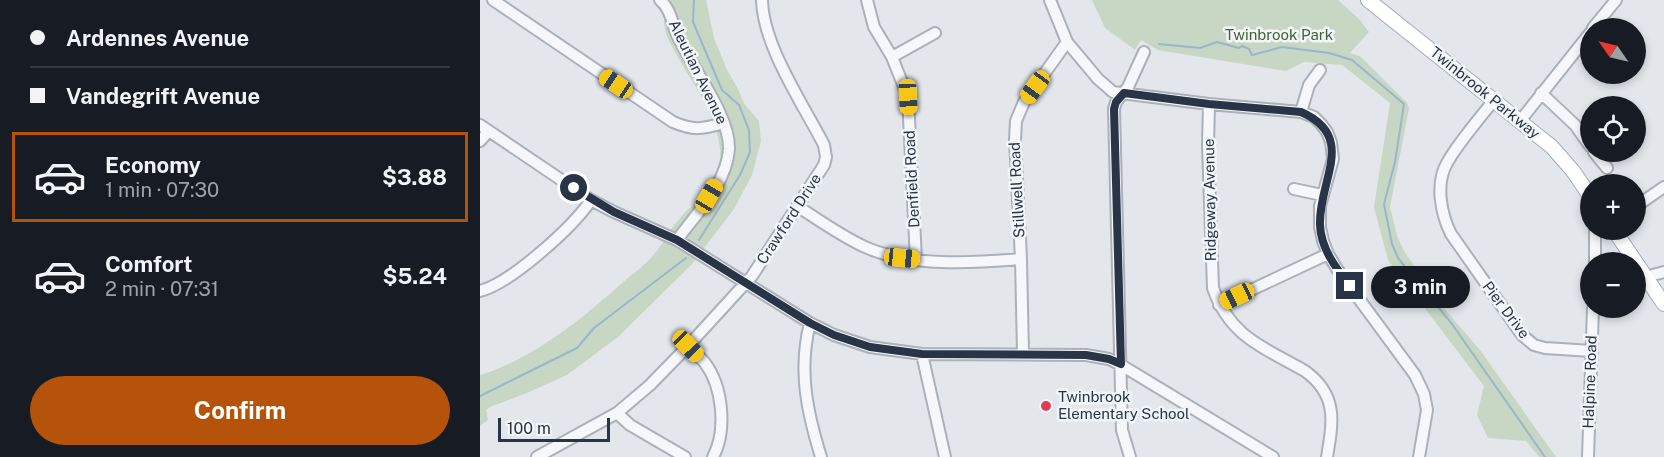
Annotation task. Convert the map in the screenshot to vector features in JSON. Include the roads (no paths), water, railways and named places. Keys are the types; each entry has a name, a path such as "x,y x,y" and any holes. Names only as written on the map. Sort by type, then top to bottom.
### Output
{"main road":[{"name":"Twinbrook Parkway","path":"1368,0 1552,147 1580,181"},
{"path":"1646,278 1664,304"}],"street":[{"path":"493,0 506,4 673,122 687,128 703,129 724,123"},
{"name":"Crawford Drive","path":"537,457 617,413 650,385 746,283 824,165 826,157 824,145 776,54 769,36 762,0"},
{"name":"Denfield Road","path":"867,0 874,27 892,57 908,97 916,260"},
{"path":"1050,0 1067,42 1098,79 1113,92 1301,112 1314,117 1321,124 1331,141 1333,159 1320,206 1323,241 1328,254 1420,384 1427,410 1419,457"},
{"path":"1601,18 1616,0"},
{"name":"Aleutian Avenue","path":"662,1 677,36 724,123 729,147 721,176 677,240"},
{"path":"892,57 935,33"},
{"name":"Stillwell Road","path":"1023,353 1016,121 1024,102 1067,42"},
{"path":"1520,121 1580,45"},
{"path":"1130,457 1122,430 1114,109 1144,52"},
{"path":"1301,112 1309,85 1320,70"},
{"path":"1541,93 1580,131"},
{"name":"Pier Drive","path":"1494,100 1446,164 1440,197 1445,222 1522,335 1534,345 1545,348 1591,351"},
{"name":"Ridgeway Avenue","path":"1209,104 1213,288 1219,305 1238,330 1305,371 1326,393 1330,403 1332,424 1327,457"},
{"path":"480,141 484,128 591,200 677,240 810,323 834,335 870,347 922,354 1023,353 1086,355 1109,359 1121,364 1273,457"},
{"path":"1602,162 1607,168"},
{"path":"1646,200 1664,188"},
{"path":"1294,189 1322,195"},
{"path":"480,291 520,269 582,214 591,200"},
{"path":"797,206 864,246 902,258 1000,261 1021,259"},
{"path":"1219,305 1328,254"},
{"path":"1646,277 1664,272"},
{"name":"Halpine Road","path":"1588,457 1593,318"},
{"path":"810,323 804,345 805,396 821,457"},
{"path":"688,346 705,364 715,383 722,431 713,457"},
{"path":"922,354 945,457"},
{"path":"617,413 630,425 685,457"}],"waterway":[{"path":"694,0 693,22 722,90 739,105 749,130 750,152 740,175 699,240"},
{"path":"1159,44 1200,48 1217,42 1239,48 1242,46 1249,49 1252,55 1282,47 1329,53 1352,60 1404,104 1395,162 1384,204 1392,244 1398,258 1452,324 1545,457"},
{"path":"480,396 577,348 594,328 686,258"}],"place":[{"name":"Twinbrook Elementary School","path":"1046,406"}],"park label":[{"name":"Twinbrook Park","path":"1279,35"}]}
